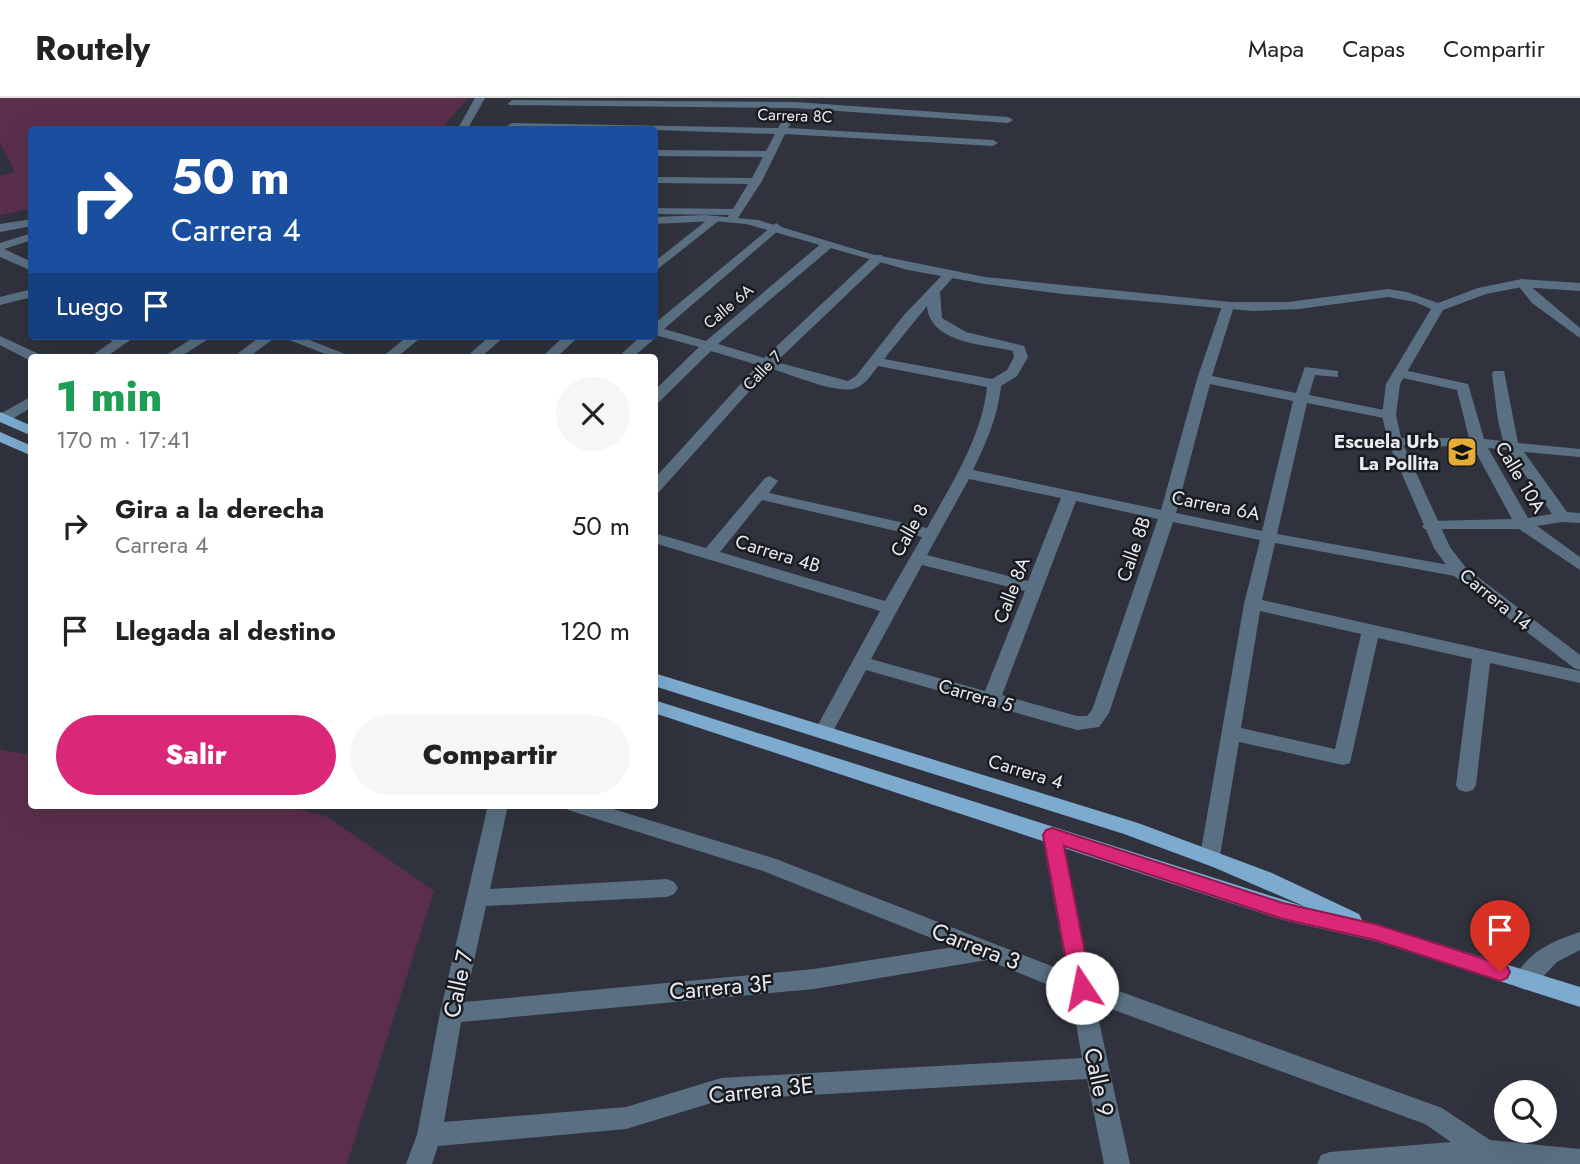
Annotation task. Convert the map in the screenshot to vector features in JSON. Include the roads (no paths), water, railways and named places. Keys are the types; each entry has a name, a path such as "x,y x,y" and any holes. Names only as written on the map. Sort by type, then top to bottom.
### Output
{"main road":[{"path":"2,417 28,430"},
{"path":"0,436 28,450"},
{"name":"Carrera 4","path":"658,680 1061,806 1210,856 1292,889 1375,932"},
{"name":"Carrera 4","path":"658,707 1283,911 1375,932 1580,997"}],"street":[{"path":"464,126 480,98"},
{"path":"884,134 910,98"},
{"path":"584,126 591,101"},
{"path":"658,221 715,219 734,215 756,181 767,155 797,102"},
{"path":"513,103 797,102 1008,120"},
{"name":"Carrera 8C","path":"658,129 884,134 993,143"},
{"path":"658,153 767,155"},
{"path":"658,180 756,181"},
{"path":"658,211 734,215 827,245 950,274 1030,287 1228,306 1308,304 1371,292 1391,291 1416,296 1438,307 1482,290 1522,283 1580,287"},
{"path":"658,265 715,219"},
{"path":"0,228 28,223"},
{"path":"658,328 776,227"},
{"path":"0,247 28,237"},
{"name":"Calle 6A","path":"658,395 707,347 827,245"},
{"path":"0,252 28,265"},
{"name":"Calle 7","path":"661,472 766,363 878,258"},
{"path":"658,333 842,385 851,385 862,379 909,318 950,274"},
{"path":"1522,283 1537,300 1580,334"},
{"path":"876,362 994,384 1012,373 1021,357 1019,349 945,328 936,319 934,292"},
{"path":"0,301 28,294"},
{"name":"Calle 8B","path":"1092,722 1100,713 1167,517 1204,379 1228,306"},
{"name":"Carrera 14","path":"1438,307 1412,356 1393,384 1388,415 1395,442 1430,526 1460,572 1580,664"},
{"path":"0,340 28,354"},
{"path":"101,354 122,340"},
{"path":"175,354 199,340"},
{"path":"244,354 264,340"},
{"path":"294,340 319,353"},
{"path":"393,354 411,340"},
{"path":"477,354 493,340"},
{"path":"552,354 568,340"},
{"path":"628,354 644,340"},
{"path":"1210,856 1253,604 1301,398 1310,370 1333,374"},
{"name":"Calle 10A","path":"1399,373 1463,387 1478,443 1523,524 1580,565"},
{"path":"1499,373 1505,421 1512,446 1562,517"},
{"path":"1204,379 1388,415"},
{"name":"Calle 8","path":"822,732 964,473 990,415 995,396 994,384"},
{"path":"2,417 28,402"},
{"path":"1395,442 1478,443 1580,453"},
{"name":"Carrera 6A","path":"964,473 1167,517 1460,572"},
{"path":"709,554 771,481"},
{"path":"758,495 931,534"},
{"name":"Calle 8A","path":"991,699 1070,496"},
{"path":"1430,526 1523,524 1562,517 1580,518"},
{"name":"Carrera 4B","path":"658,539 890,608"},
{"path":"917,558 1034,589"},
{"path":"1253,604 1580,677"},
{"path":"1231,733 1343,758 1371,629"},
{"path":"1466,785 1482,654"},
{"name":"Carrera 5","path":"860,663 1077,723 1092,722"},
{"name":"Calle 7","path":"419,1164 429,1135 451,1013 497,809"},
{"name":"Carrera 3","path":"588,809 769,865 1082,988 1433,1116 1486,1151"},
{"name":"Calle 9","path":"1052,835 1117,1164"},
{"path":"477,898 667,888"},
{"path":"1525,980 1537,964 1556,948 1580,941"},
{"name":"Carrera 3F","path":"451,1013 814,979 988,951"},
{"name":"Carrera 3E","path":"429,1135 626,1118 721,1089 1096,1068"},
{"path":"1330,1164 1486,1151 1580,1161"}],"place":[{"name":"Escuela Urb La Pollita","path":"1462,452"}]}
